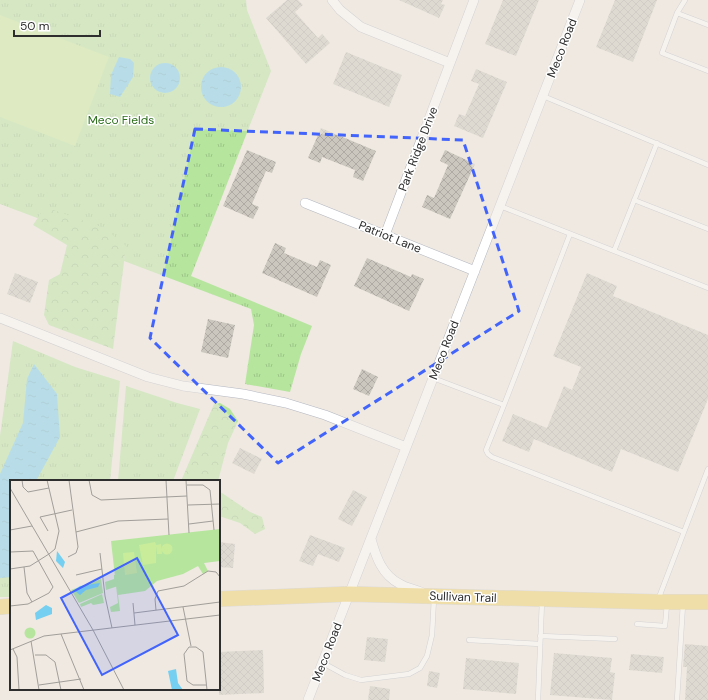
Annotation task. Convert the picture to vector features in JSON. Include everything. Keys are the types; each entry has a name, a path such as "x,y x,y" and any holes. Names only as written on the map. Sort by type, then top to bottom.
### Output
{"main road":[{"name":"Sullivan Trail","path":"220,599 349,594 708,602"},
{"path":"0,607 10,606"}],"street":[{"path":"332,0 340,10 361,27 450,62"},
{"name":"Park Ridge Drive","path":"385,235 474,0"},
{"name":"Meco Road","path":"308,700 580,0"},
{"name":"Patriot Lane","path":"305,203 475,271"},
{"path":"0,318 148,377 183,386 243,394 286,403 325,415 406,447"},
{"path":"371,539 377,560 387,575 400,584 434,596"}],"lane":[{"path":"685,0 677,13 662,53 708,71"},
{"path":"677,13 708,25"},
{"path":"543,96 708,165"},
{"path":"614,251 657,143"},
{"path":"634,200 708,228"},
{"path":"500,206 708,288"},
{"path":"570,234 486,450 492,457 684,532"},
{"path":"433,378 504,405"},
{"path":"637,624 665,626 663,602 684,532 708,469"},
{"path":"323,663 345,675 361,680 409,674 420,668 427,656 432,635 434,596"},
{"path":"538,700 542,599"},
{"path":"677,700 683,602"},
{"path":"540,636 615,639"},
{"path":"469,640 540,644"}],"highlighted area":[{"path":"195,129 463,140 519,311 278,463 150,338"}],"green space":[{"name":"Meco Fields","path":"0,0 246,0 247,10 271,71 191,276 312,326 301,354 290,392 245,384 254,325 251,309 124,261 125,251 0,204"},
{"path":"0,15 109,57 75,146 0,117"},
{"path":"45,207 104,228 126,246 113,349 49,325 44,315 49,280 60,274 67,245 33,225"},
{"path":"13,341 75,367 120,381 110,480 10,480 10,597 0,597 0,436"},
{"path":"126,386 200,409 173,480 118,480"},
{"path":"220,403 230,409 238,421 228,443 218,480 181,480 214,404"},
{"path":"220,492 250,512 262,517 265,529 255,534 240,523 220,516"}],"water":[{"path":"119,57 130,59 134,63 133,77 120,97 110,94 111,75"},
{"path":"165,63 176,67 180,78 176,89 165,93 154,89 150,78 154,67"},
{"path":"225,67 232,70 238,76 241,87 240,95 232,104 225,107 217,107 210,104 202,95 201,83 204,76 213,68"},
{"path":"34,364 57,394 60,437 37,480 10,480 10,577 0,578 0,474 23,423 27,379"}],"building":[{"path":"287,0 298,0 303,5 295,12 318,38 322,34 330,43 306,64 266,18"},
{"path":"399,0 443,0 441,4 445,5 439,18"},
{"path":"503,0 539,0 516,56 485,44"},
{"path":"615,0 657,0 633,62 596,47"},
{"path":"346,52 402,75 389,107 333,84"},
{"path":"476,69 507,82 483,138 454,126 459,114 465,116 479,84 471,81"},
{"path":"321,128 376,151 363,181 353,177 355,170 322,157 320,163 308,158"},
{"path":"247,150 276,162 272,173 266,171 252,204 259,207 253,219 223,206"},
{"path":"445,150 475,164 450,219 422,207 427,195 434,198 448,165 440,161"},
{"path":"275,243 286,248 284,253 317,267 320,260 331,265 317,297 262,273"},
{"path":"367,258 411,277 412,274 424,279 409,311 354,286"},
{"path":"15,273 38,282 30,303 7,294"},
{"path":"587,273 617,286 613,296 708,335 708,399 678,472 621,449 612,472 534,439 529,452 502,441 513,414 547,428 564,386 572,390 581,367 553,356"},
{"path":"208,319 235,325 228,358 201,352"},
{"path":"362,369 378,377 369,396 353,389"},
{"path":"240,448 262,459 254,474 232,463"},
{"path":"353,490 367,497 352,526 338,519"},
{"path":"310,535 345,548 339,562 318,554 313,566 299,561"},
{"path":"220,542 235,544 233,568 220,567"},
{"path":"367,637 388,639 385,662 364,660"},
{"path":"685,644 708,646 708,700 685,700 687,667 683,667"},
{"path":"263,650 264,693 219,695 220,652"},
{"path":"554,653 612,658 610,672 615,673 612,700 550,695"},
{"path":"631,654 664,657 662,673 629,670"},
{"path":"466,658 519,663 516,694 463,689"},
{"path":"429,671 440,673 437,688 427,686"},
{"path":"370,686 390,689 389,700 368,700"}]}
